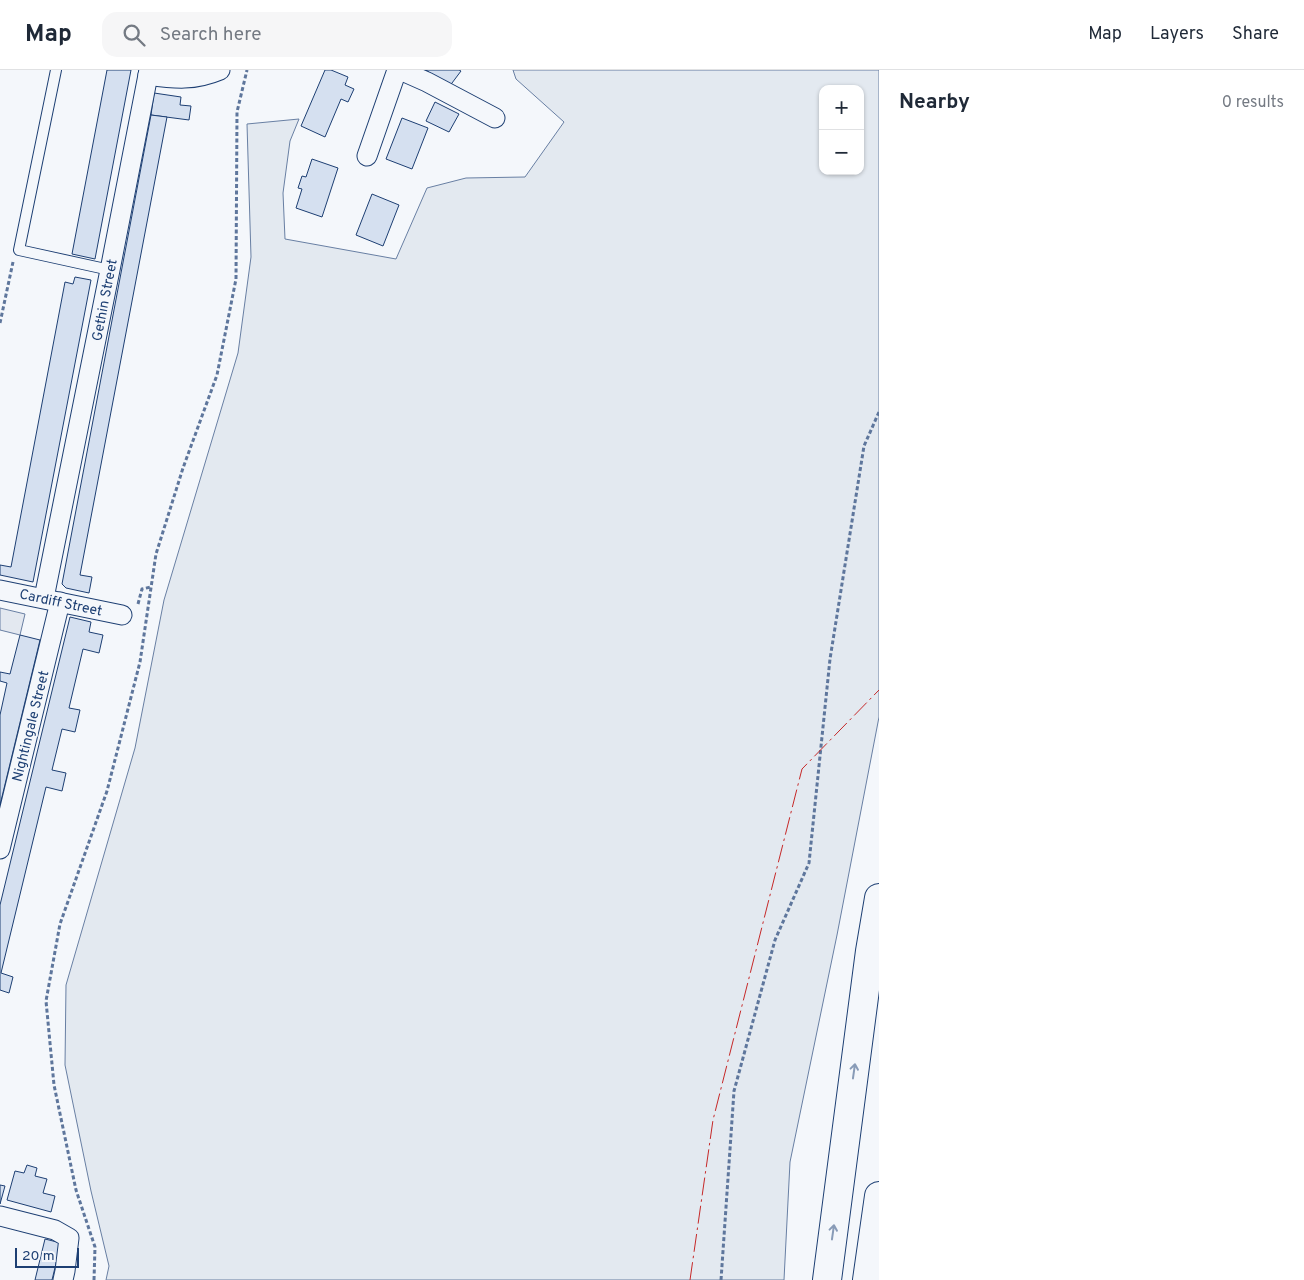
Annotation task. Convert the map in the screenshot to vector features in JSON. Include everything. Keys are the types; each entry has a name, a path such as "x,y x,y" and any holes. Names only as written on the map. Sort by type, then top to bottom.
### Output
{"highway":[{"path":"826,1280 870,951 879,898"},
{"path":"867,1280 879,1196"}],"street":[{"name":"Gethin Street","path":"52,600 110,270 148,72 176,79 205,76 220,70"},
{"path":"367,156 398,70 427,82 495,118"},
{"name":"Cardiff Street","path":"0,590 122,615"},
{"name":"Nightingale Street","path":"0,849 52,600"},
{"path":"0,1216 55,1230 69,1238 63,1280"}],"lane":[{"path":"56,70 19,250 110,270"}],"path":[{"path":"94,1280 95,1247 76,1190 54,1085 46,1001 60,924 107,791 140,662 156,554 183,468 217,376 236,279 237,112 247,70"},
{"path":"0,323 14,254"},
{"path":"721,1280 734,1092 775,940 809,864 832,650 864,446 879,412"}],"shaded area":[{"path":"513,70 879,70 879,717 837,935 790,1162 784,1280 106,1280 109,1266 91,1191 65,1065 66,985 135,748 164,600 238,353 251,257 247,124 299,119 290,141 283,193 285,239 396,259 427,188 466,178 525,177 564,122 516,79"},
{"path":"0,608 25,614 20,635 0,630"}],"building":[{"path":"107,70 131,70 95,259 72,254"},
{"path":"325,70 331,70 348,77 345,85 354,89 348,102 341,99 325,137 301,126"},
{"path":"426,70 459,70 461,71 449,87"},
{"path":"154,93 181,97 180,105 191,106 189,120 151,115"},
{"path":"435,102 459,114 449,132 426,121"},
{"path":"151,115 167,117 80,575 92,577 89,593 66,588 62,584"},
{"path":"402,118 428,128 412,169 386,159"},
{"path":"312,159 338,168 322,217 296,208 302,189 298,188 302,176 306,177"},
{"path":"372,194 399,205 383,246 356,235"},
{"path":"75,277 91,280 33,582 0,575 0,565 11,567 65,282 73,284"},
{"path":"70,617 91,622 89,632 103,635 99,653 83,649 69,708 80,710 75,732 62,729 52,770 66,773 62,791 46,787 1,973 13,977 9,993 0,990 0,905"},
{"path":"20,635 40,640 0,805 0,715 7,683 0,681 0,672 10,674"},
{"path":"27,1165 37,1168 35,1176 47,1179 43,1193 55,1196 51,1212 7,1200 15,1171 24,1173"},
{"path":"0,1185 5,1186 0,1204"},
{"path":"45,1239 61,1243 52,1280 35,1280"}],"power":[{"path":"690,1280 713,1120 802,769 879,690"}]}
